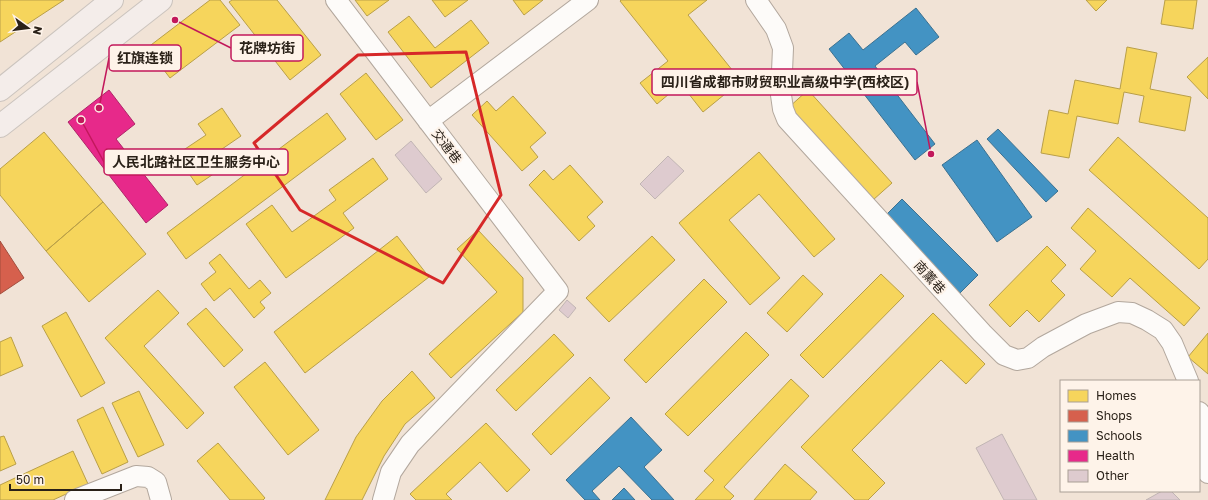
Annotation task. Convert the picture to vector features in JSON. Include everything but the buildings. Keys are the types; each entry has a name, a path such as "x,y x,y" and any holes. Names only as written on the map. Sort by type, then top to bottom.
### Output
{"main road":[{"path":"0,90 112,0"},
{"path":"0,126 161,0"}],"street":[{"name":"交通巷","path":"336,0 558,291 410,444 391,472 383,500"},
{"path":"428,121 588,0"},
{"name":"南薰巷","path":"756,0 776,29 783,48 781,95 783,108 787,119 982,333 1004,355 1017,360 1028,358 1043,347 1086,324 1118,312 1132,313 1163,330 1172,343 1188,380"},
{"path":"1200,419 1208,473"},
{"path":"75,500 136,476 148,477 156,482 162,500"}],"highlighted area":[{"path":"466,52 501,195 443,283 300,210 254,143 358,55"}],"place":[{"name":"花牌坊街","path":"175,20"},
{"name":"红旗连锁","path":"99,108"},
{"name":"人民北路社区卫生服务中心","path":"81,120"},
{"name":"四川省成都市财贸职业高级中学(西校区)","path":"931,154"}]}
